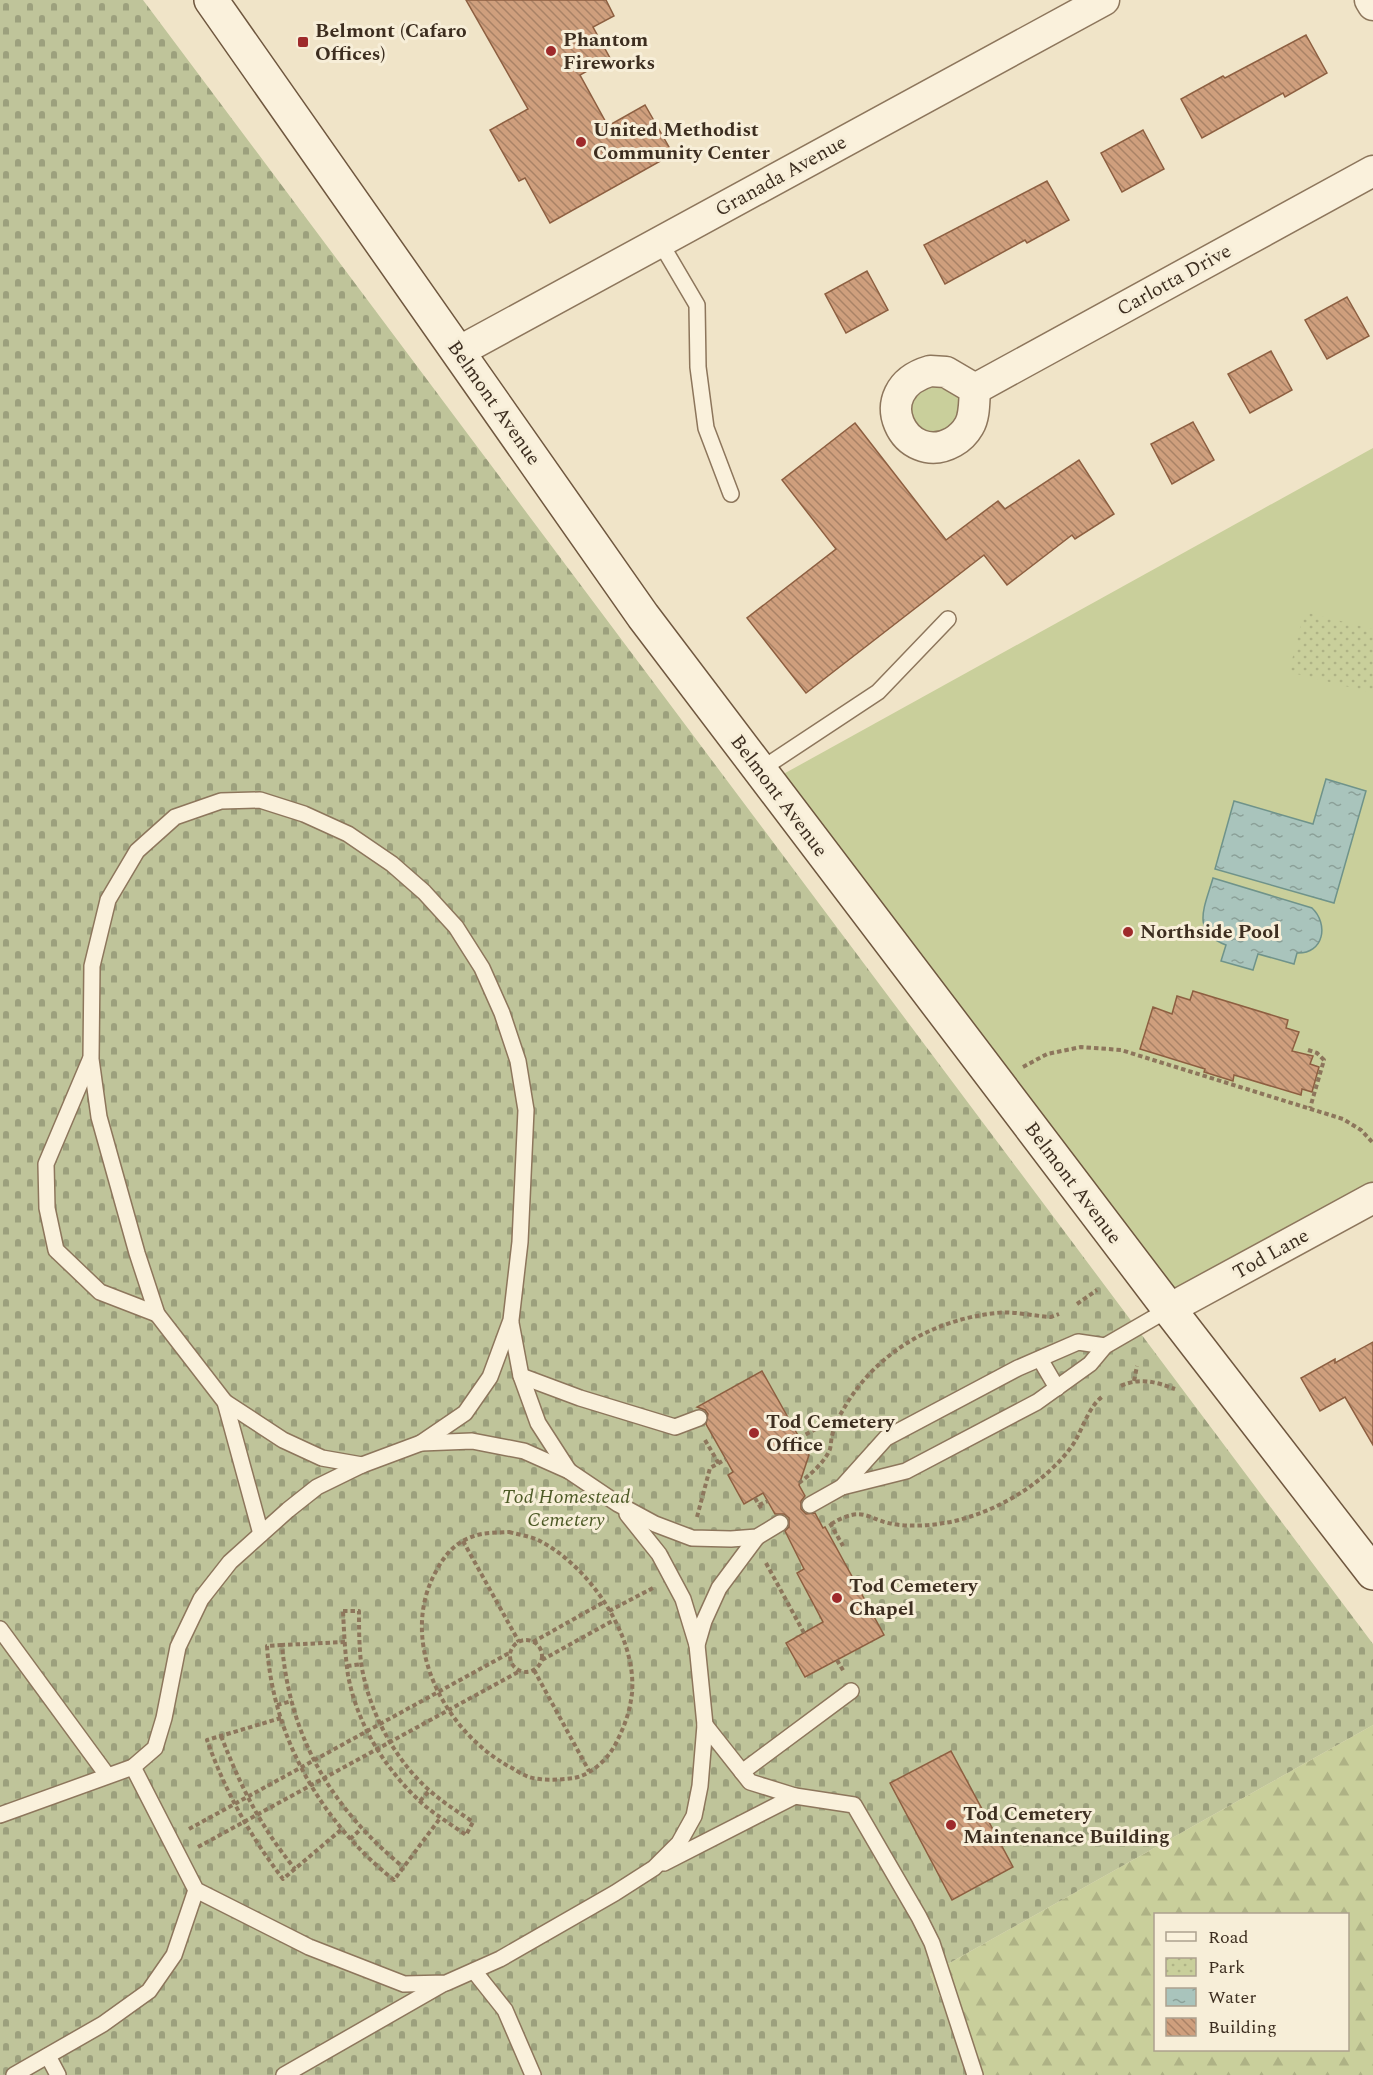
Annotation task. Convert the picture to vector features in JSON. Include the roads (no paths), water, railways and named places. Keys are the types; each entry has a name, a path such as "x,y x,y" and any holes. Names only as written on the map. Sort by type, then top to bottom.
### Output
{"main road":[{"name":"Belmont Avenue","path":"211,0 644,616 996,1082 1373,1573"}],"street":[{"name":"Granada Avenue","path":"458,352 1104,0"},
{"path":"1370,0 1373,5"},
{"name":"Carlotta Drive","path":"975,389 1373,171"},
{"name":"Tod Lane","path":"1169,1309 1373,1198"}],"lane":[{"path":"660,242 697,305 698,367 706,428 731,494"},
{"path":"760,770 878,692 948,619"},
{"path":"0,1815 133,1767 155,1748 164,1718 178,1647 201,1599 230,1562 317,1487 362,1465 422,1443 465,1413 490,1377 511,1320 520,1242 526,1110 518,1061 502,1013 482,968 456,927 424,892 392,864 348,834 304,814 260,800 221,801 175,817 136,851 108,900 92,966 91,1059 99,1117 137,1253 157,1314 225,1402 283,1440 322,1458 362,1465"},
{"path":"91,1059 46,1164 47,1209 56,1250 100,1292 157,1314"},
{"path":"810,1505 842,1487 906,1471 1037,1402 1090,1364 1105,1346 1169,1309"},
{"path":"511,1320 521,1376 538,1423 569,1471"},
{"path":"842,1487 886,1438 1018,1368 1078,1342 1105,1346"},
{"path":"1040,1359 1057,1388"},
{"path":"521,1376 580,1398 675,1427 700,1425"},
{"path":"225,1402 261,1534"},
{"path":"422,1443 472,1441 524,1451 569,1471 618,1504 655,1524 692,1538 757,1537"},
{"path":"618,1504 647,1538 683,1599 697,1645 705,1725 700,1786 694,1816 679,1843 654,1869"},
{"path":"697,1645 704,1621 719,1588 757,1537 780,1523"},
{"path":"0,1629 108,1775"},
{"path":"0,1645 16,1650"},
{"path":"742,1772 851,1691"},
{"path":"705,1725 750,1782 795,1796 854,1804 932,1943 975,2075"},
{"path":"133,1767 196,1890 309,1947 404,1984 447,1983"},
{"path":"284,2075 447,1983 500,1959 654,1869 795,1796"},
{"path":"14,2075 103,2024 149,1991 174,1954 196,1890"},
{"path":"474,1971 505,2010 533,2075"},
{"path":"48,2056 58,2075"}],"water":[{"path":"1326,779 1366,791 1334,903 1215,869 1234,801 1313,824"},
{"path":"1213,878 1312,908 1321,922 1321,937 1318,943 1313,949 1297,953 1294,964 1258,954 1253,970 1221,961 1226,945 1215,940 1208,933 1203,917"}],"place":[{"name":"Belmont (Cafaro Offices)","path":"303,42"},
{"name":"Phantom Fireworks","path":"551,51"},
{"name":"United Methodist Community Center","path":"581,142"},
{"name":"Northside Pool","path":"1128,932"},
{"name":"Tod Cemetery Office","path":"754,1433"},
{"name":"Tod Cemetery Chapel","path":"837,1598"},
{"name":"Tod Cemetery Maintenance Building","path":"951,1825"}],"park label":[{"name":"Tod Homestead Cemetery","path":"566,1508"}]}
